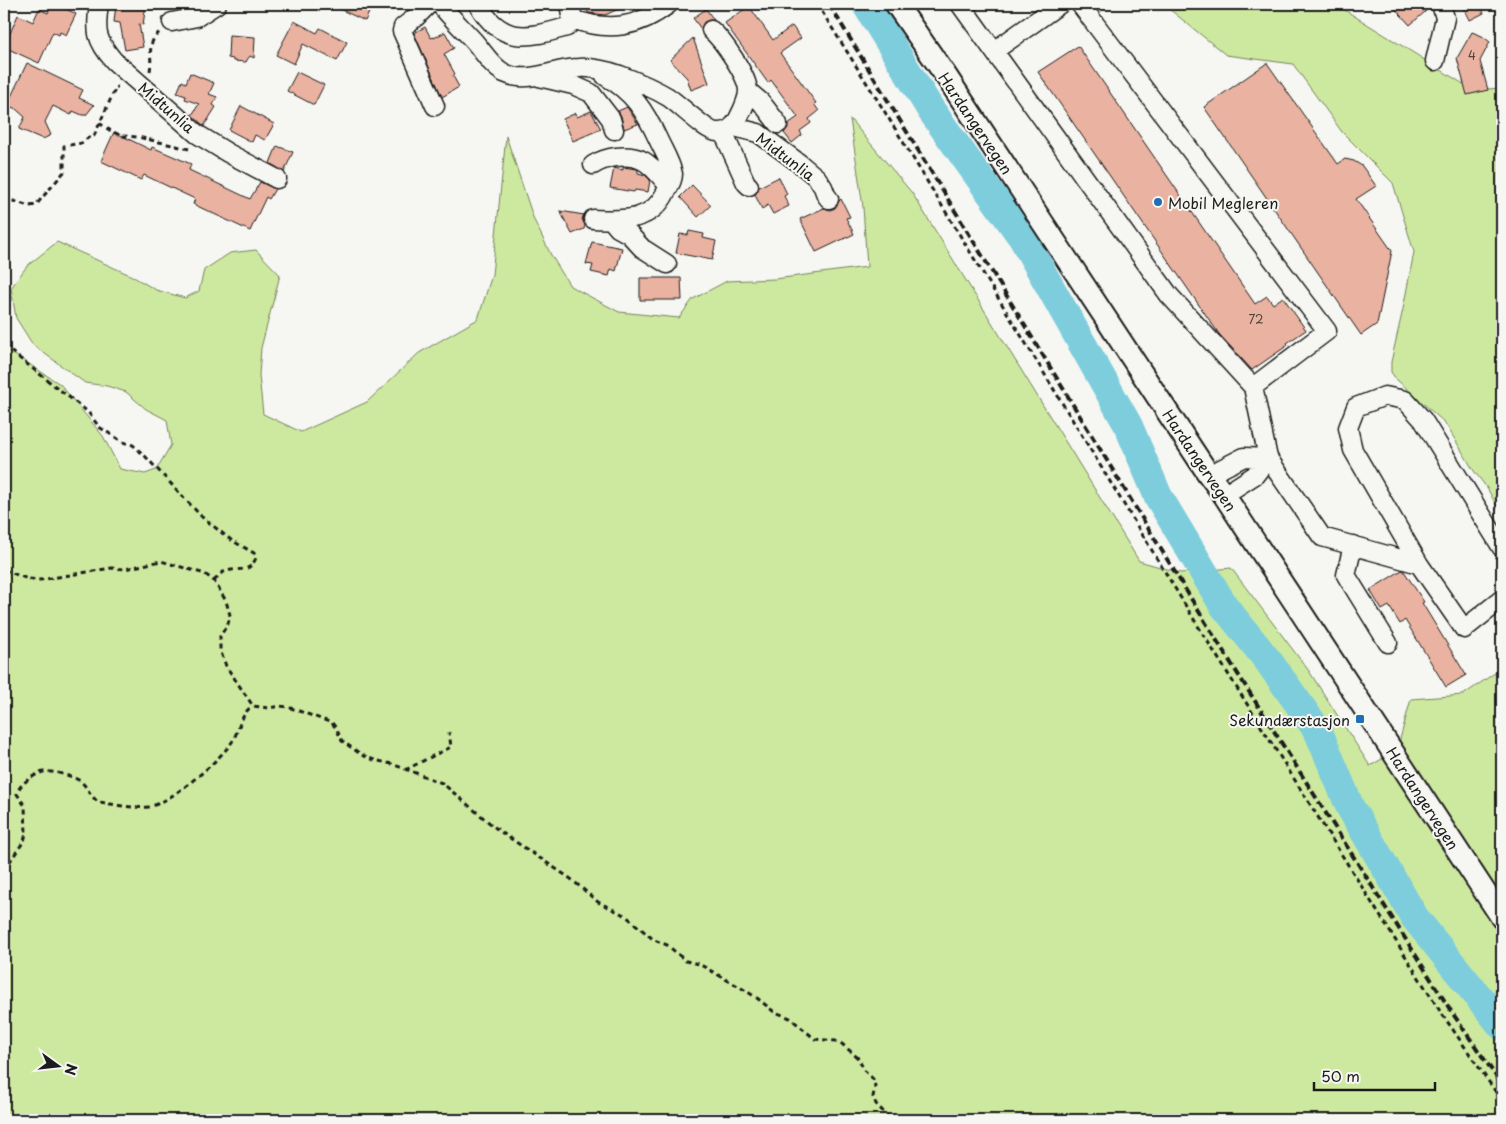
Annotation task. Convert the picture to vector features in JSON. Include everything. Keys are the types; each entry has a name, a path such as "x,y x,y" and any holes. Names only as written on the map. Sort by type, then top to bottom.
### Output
{"main road":[{"name":"Hardangervegen","path":"896,4 1224,495 1502,918"}],"street":[{"name":"Midtunlia","path":"99,4 98,34 103,48 114,61 197,134 277,179"},
{"path":"172,22 197,17 218,4"},
{"path":"429,4 403,27 402,31 435,106"},
{"name":"Midtunlia","path":"440,4 494,66 503,72 512,76 523,77 578,68 619,75 654,89 688,112 711,131 738,128 758,133 817,178 829,199"},
{"path":"478,4 501,30 522,36 539,35 567,27 571,11 585,24 612,27 644,20 669,4"},
{"path":"960,4 1169,295 1253,387 1268,458 1322,537 1419,564"},
{"path":"994,51 1060,4"},
{"path":"1080,4 1327,331 1253,387"},
{"path":"1435,61 1445,18 1441,4"},
{"path":"712,30 740,68 745,78 748,91 744,106 729,128 746,183 749,186"},
{"path":"591,69 608,78 638,103 648,117 673,174 663,197 656,207 646,214 635,218 593,219"},
{"name":"Midtunlia","path":"536,76 591,93 611,120 614,130"},
{"path":"748,91 761,102 778,124"},
{"path":"594,165 603,159 630,156 638,158 650,165 669,186"},
{"path":"613,220 618,228 629,234 642,248 667,264"},
{"path":"1502,548 1423,420 1405,400 1385,396 1356,407 1348,428 1353,450 1419,564 1464,629 1502,599"},
{"path":"1209,475 1244,457 1268,458"},
{"path":"1224,495 1255,475 1268,458"},
{"path":"1353,545 1346,575 1388,643"}],"path":[{"path":"817,4 1203,634 1438,1008 1502,1101"},
{"path":"4,198 29,206 36,205 64,172 64,146 82,143 89,137 94,136 99,123 122,136 152,140 204,153 213,143"},
{"path":"4,346 88,412 99,427 122,442 133,445 202,517 231,540 254,553 256,558 253,564 247,568 227,570 214,581"},
{"path":"4,570 28,579 40,580 111,568 125,569 162,560 205,574 214,581 226,601 230,615 228,624 220,636 220,650 226,666 253,706"},
{"path":"4,870 24,841 26,834 25,806 17,794 20,786 42,772 74,777 81,781 92,798 98,802 149,807 176,792 216,760 233,740 249,708 253,706 269,708 288,707 332,723 342,741 374,760 392,764 404,770 437,780 498,830 571,879 598,902 626,916 654,940 667,945 686,961 698,964 717,973 757,998 773,1011 790,1018 815,1039 836,1041 842,1044 858,1058 864,1070 873,1079 875,1086 873,1097 876,1104 891,1120"},
{"path":"404,770 451,747 449,732"},
{"path":"4,1067 7,1070 8,1078 4,1083"}],"green space":[{"path":"1163,4 1335,4 1473,90 1502,88 1502,515 1445,423 1396,379 1391,372 1391,362 1414,252 1393,183 1342,132 1293,64 1226,55"},
{"path":"850,119 912,193 1139,561 1181,573 1231,568 1309,671 1370,766 1397,750 1411,699 1463,695 1502,668 1502,1120 4,1120 4,348 60,384 103,436 120,469 145,474 156,470 171,445 167,420 146,409 126,392 107,386 85,383 33,345 16,318 11,288 27,266 57,242 130,275 156,290 185,298 199,291 204,270 230,253 256,250 280,275 261,348 259,375 263,414 301,432 367,402 419,353 478,319 492,275 506,136 534,220 551,255 570,286 619,312 679,318 693,299 727,281 775,279 867,267 863,207"}],"building":[{"path":"52,4 56,4 76,14 66,35 60,32 59,35 53,32 39,63 4,47 18,15 33,22 39,9 48,13"},
{"path":"116,4 146,4 143,25 139,24 143,47 125,50 120,23 114,22"},
{"path":"329,4 373,4 365,21"},
{"path":"581,4 630,4 605,15 589,13"},
{"path":"1391,4 1419,4 1426,11 1410,25"},
{"path":"1462,4 1479,4 1484,13 1470,20"},
{"path":"749,6 773,40 792,26 801,38 780,53 816,103 814,104 819,111 809,119 811,123 800,131 802,135 792,143 784,133 788,128 788,124 798,117 771,80 768,83 725,23"},
{"path":"706,9 714,20 704,22 701,29 693,18"},
{"path":"294,21 317,33 320,28 347,42 337,61 303,44 294,64 276,55"},
{"path":"425,27 431,38 445,32 454,48 444,54 455,74 453,76 459,87 442,97 414,33"},
{"path":"1472,32 1490,42 1480,61 1488,90 1467,95 1457,58"},
{"path":"229,35 255,37 254,58 250,56 246,62 233,61 233,59 228,58"},
{"path":"693,38 709,83 691,90 687,78 670,60"},
{"path":"1078,46 1255,304 1267,296 1273,304 1283,297 1306,330 1252,370 1219,334 1038,72"},
{"path":"27,63 83,90 79,98 94,105 86,115 73,111 71,115 53,106 45,122 51,135 43,139 19,129 25,117 16,109 7,105"},
{"path":"1267,63 1338,164 1345,159 1354,161 1362,166 1376,186 1356,199 1392,251 1377,324 1361,335 1204,107"},
{"path":"297,72 324,85 314,105 287,91"},
{"path":"190,73 214,83 209,94 217,97 213,105 216,107 204,126 192,115 199,104 185,99 186,96 177,93 182,81 186,83"},
{"path":"241,106 274,124 265,140 255,135 252,142 229,130"},
{"path":"627,107 638,124 624,129 618,111"},
{"path":"591,111 601,129 573,141 563,119 576,113 577,117"},
{"path":"114,132 151,150 152,147 191,164 189,170 250,199 260,182 275,189 269,199 266,197 250,231 193,204 195,199 144,175 141,180 101,161"},
{"path":"277,146 293,152 284,172 270,163"},
{"path":"623,167 637,169 638,173 645,175 650,180 648,192 610,188 614,168 623,170"},
{"path":"779,177 787,194 784,196 789,206 773,214 768,205 762,209 755,195 759,187"},
{"path":"692,185 711,205 698,217 680,197"},
{"path":"841,199 850,217 846,218 854,234 816,252 800,219 824,208 830,210 835,208"},
{"path":"560,211 584,215 582,219 585,225 584,229 572,234"},
{"path":"689,231 704,234 703,238 716,241 712,260 676,253 680,234 688,235"},
{"path":"592,242 622,248 616,271 611,269 609,276 591,272 593,265 586,264"},
{"path":"640,278 681,278 682,300 640,300"},
{"path":"1402,570 1424,602 1422,603 1466,675 1446,687 1405,620 1400,624 1389,606 1382,610 1370,590"}],"waterway":[{"path":"866,4 931,110 1022,237 1128,425 1158,496 1224,606 1269,662 1318,731 1350,807 1415,918 1502,1026"}],"railway":[{"path":"829,4 1212,633 1451,1011 1502,1085"}],"place":[{"name":"Mobil Megleren","path":"1158,202"},
{"name":"Sekundærstasjon","path":"1360,719"}]}
